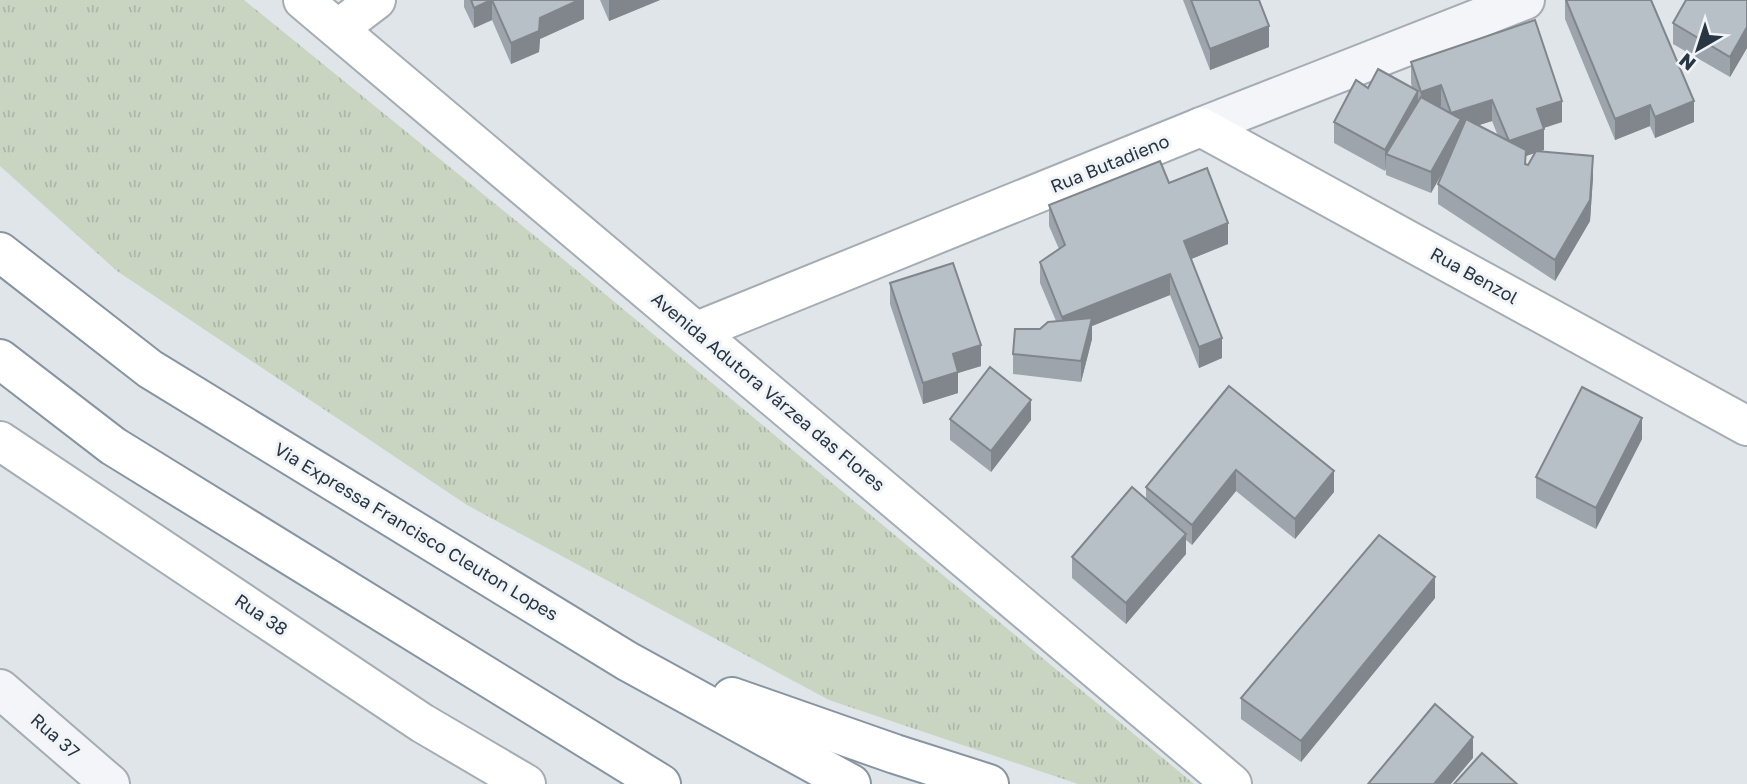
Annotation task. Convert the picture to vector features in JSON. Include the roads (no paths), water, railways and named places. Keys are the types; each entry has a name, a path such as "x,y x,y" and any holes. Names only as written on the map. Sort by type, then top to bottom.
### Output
{"main road":[{"name":"Avenida Adutora Várzea das Flores","path":"303,0 1232,784"},
{"path":"338,29 376,0"},
{"name":"Rua Butadieno","path":"697,331 1201,127"},
{"name":"Rua Benzol","path":"1201,127 1747,426"},
{"name":"Via Expressa Francisco Cleuton Lopes","path":"0,252 149,369 627,661 851,784"},
{"path":"0,359 113,446 661,784"},
{"name":"Rua 38","path":"0,441 422,723 526,784"},
{"path":"627,661 989,784"}],"street":[{"name":"Rua Butadieno","path":"1201,127 1525,0"},
{"name":"Rua 37","path":"0,689 110,784"}]}
